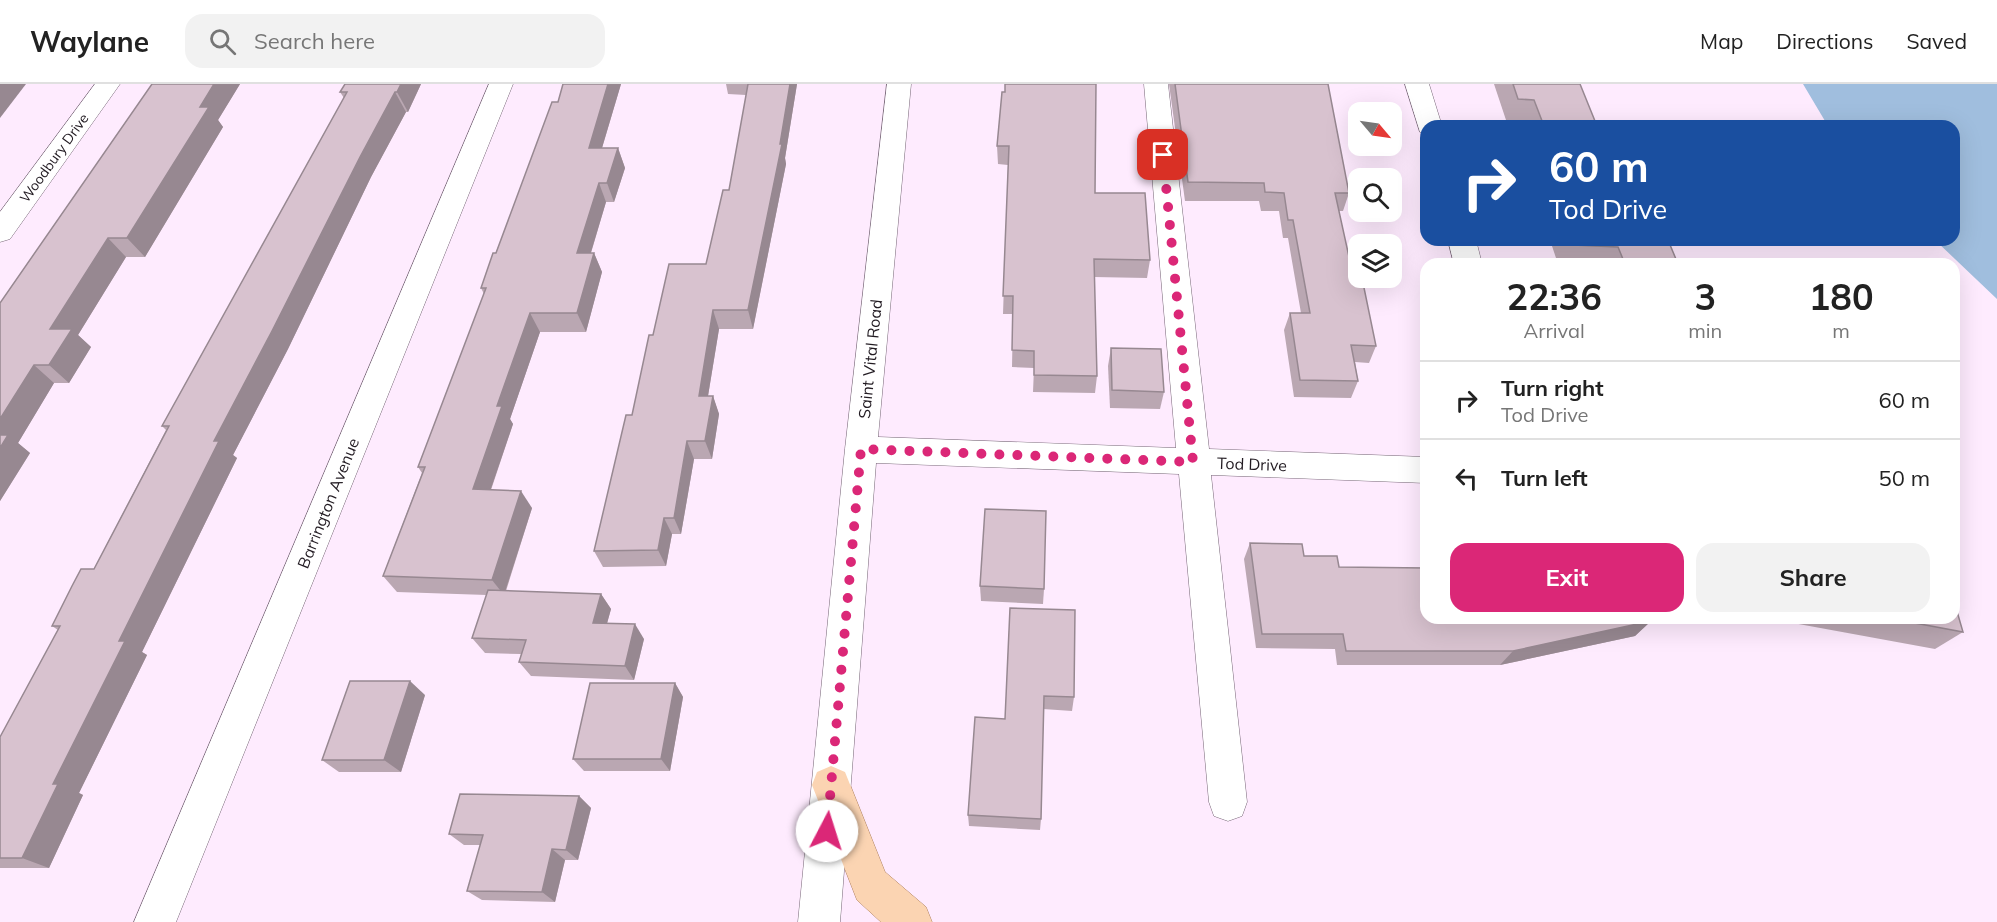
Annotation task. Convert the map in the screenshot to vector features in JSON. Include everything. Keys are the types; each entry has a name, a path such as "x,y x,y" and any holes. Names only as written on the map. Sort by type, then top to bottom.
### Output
{"main road":[{"path":"831,785 871,886 911,922"}],"street":[{"name":"Woodbury Drive","path":"0,232 108,84"},
{"name":"Barrington Avenue","path":"155,922 501,84"},
{"name":"Saint Vital Road","path":"819,922 861,449 899,84"},
{"path":"1156,84 1228,802"},
{"path":"1417,84 1427,120"},
{"name":"Tod Drive","path":"861,449 1420,470"}],"water":[{"path":"1803,84 1997,84 1997,299 1960,264 1960,258 1954,258 1941,246 1960,246 1960,120 1824,120"}],"building":[{"path":"152,84 214,84 200,107 209,107 127,238 108,238 50,329 72,329 49,365 34,365 0,419 0,303"},
{"path":"345,84 401,84 360,157 214,441 219,441 119,641 125,641 53,784 58,784 22,858 0,858 0,737 60,626 52,626 72,586 81,569 94,569 169,426 162,426 347,92 340,92"},
{"path":"563,84 608,84 589,148 618,148 607,183 599,183 577,253 594,253 577,313 530,313 497,406 502,406 473,489 521,491 492,580 383,576 425,467 418,467 486,288 481,288 493,253 496,253 552,102 558,102"},
{"path":"748,84 790,84 780,144 782,144 748,310 713,310 699,396 713,396 705,441 687,441 674,518 664,518 658,550 594,551 626,415 632,415 649,335 653,335 669,264 706,264 723,190 729,190"},
{"path":"1005,84 1096,84 1095,193 1145,193 1150,260 1094,259 1097,376 1034,375 1034,351 1012,350 1013,296 1003,296 1009,146 997,146 1002,92 1005,92"},
{"path":"1175,84 1328,84 1348,188 1348,193 1335,193 1348,252 1348,288 1364,288 1376,346 1351,345 1358,381 1300,380 1290,313 1310,313 1293,220 1288,220 1284,193 1265,192 1264,183 1188,182"},
{"path":"1513,84 1580,84 1595,120 1542,120 1534,100 1518,99"},
{"path":"1596,246 1670,246 1676,258 1623,258 1618,247"},
{"path":"1111,348 1161,349 1164,392 1112,390"},
{"path":"0,435 8,435 0,448"},
{"path":"985,509 1046,511 1044,589 980,586"},
{"path":"1250,543 1302,544 1304,556 1337,556 1339,567 1420,568 1420,624 1637,624 1513,651 1346,651 1343,634 1262,634"},
{"path":"488,590 601,594 593,623 635,624 625,666 519,662 526,640 472,638"},
{"path":"1010,608 1075,610 1074,697 1044,696 1041,819 968,815 975,717 1005,719"},
{"path":"1960,622 1963,632 1920,624 1960,624"},
{"path":"350,681 410,681 384,760 322,760"},
{"path":"590,683 675,683 661,759 573,759"},
{"path":"460,794 579,796 566,850 552,849 542,892 467,891 483,835 449,834"}],"route":[{"path":"827,831 861,449 1193,462 1163,155"}]}
